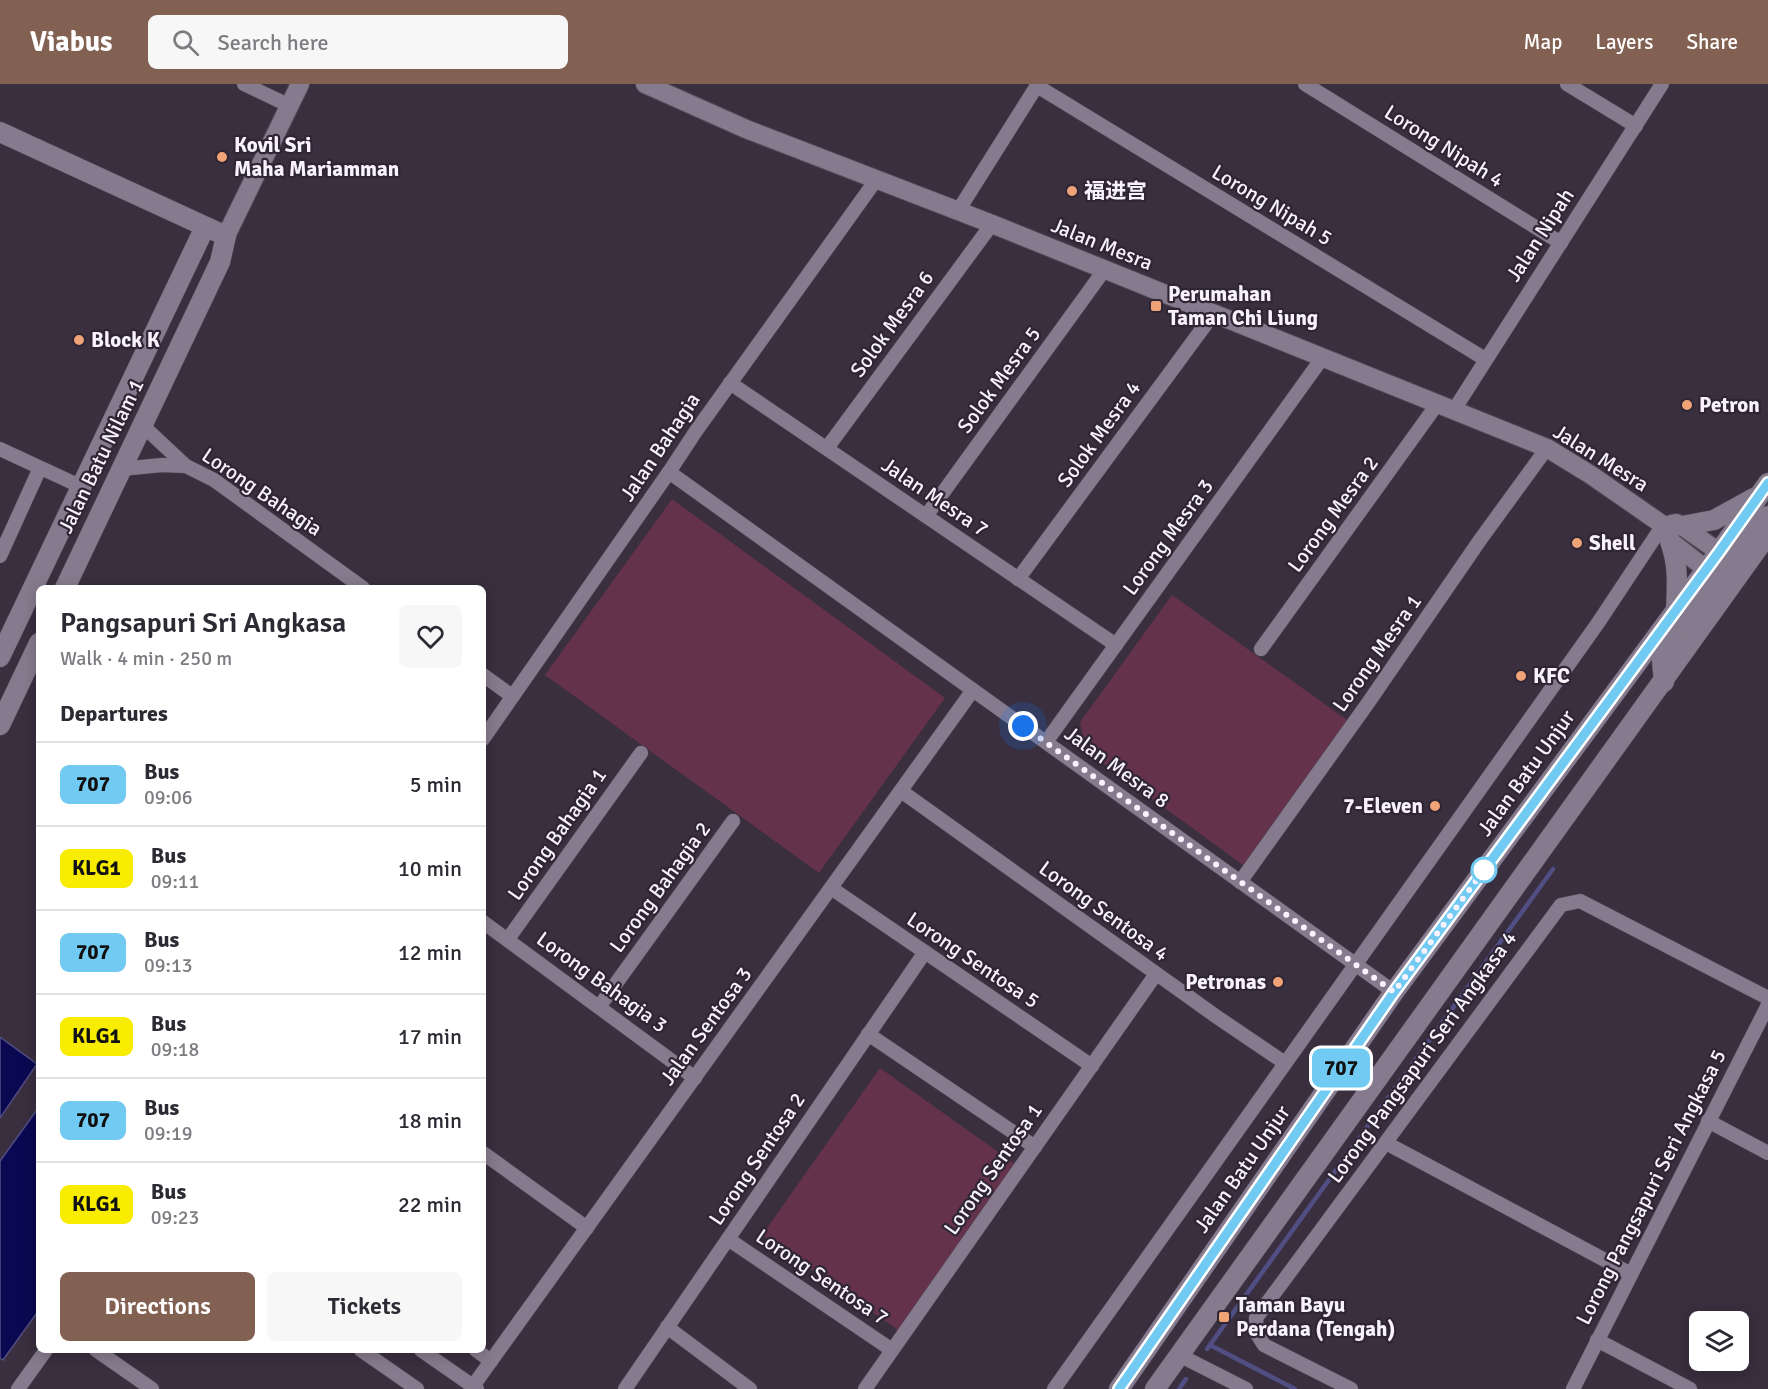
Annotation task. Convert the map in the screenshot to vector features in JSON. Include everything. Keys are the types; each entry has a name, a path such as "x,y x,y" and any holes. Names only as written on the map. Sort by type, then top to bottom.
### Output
{"main road":[{"path":"0,132 226,236"},
{"name":"Jalan Batu Nilam 1","path":"0,657 205,226"},
{"name":"Jalan Batu Nilam 1","path":"66,585 220,262 226,236"},
{"path":"1676,611 1678,574 1672,531 1714,520 1764,489"},
{"name":"Jalan Batu Unjur","path":"1119,1389 1394,992 1676,611 1715,563 1764,489"},
{"path":"1664,682 1662,661 1666,652 1702,608 1719,576 1715,563 1740,553 1768,516"},
{"path":"1155,1389 1768,534"},
{"path":"0,725 36,648"}],"street":[{"path":"244,84 290,106"},
{"name":"Jalan Batu Nilam 1","path":"226,236 300,84"},
{"name":"Jalan Mesra","path":"645,84 746,129 1105,269 1547,448 1591,475 1715,563"},
{"name":"Lorong Nipah 4","path":"1305,84 1561,243"},
{"path":"1567,84 1636,126"},
{"name":"Jalan Nipah","path":"1446,406 1485,359 1662,84"},
{"path":"958,211 1037,85"},
{"name":"Lorong Nipah 5","path":"1037,85 1485,359"},
{"name":"Jalan Bahagia","path":"486,735 730,383 876,180"},
{"name":"Solok Mesra 6","path":"826,448 992,224"},
{"name":"Solok Mesra 5","path":"926,516 1105,269"},
{"name":"Solok Mesra 4","path":"1018,579 1214,313"},
{"name":"Lorong Mesra 3","path":"1046,742 1323,357"},
{"name":"Jalan Mesra 7","path":"730,383 1116,645"},
{"name":"Lorong Mesra 2","path":"1261,649 1446,406"},
{"name":"Lorong Bahagia","path":"142,425 186,466 214,480 359,585"},
{"name":"Lorong Mesra 1","path":"1240,882 1547,448"},
{"path":"0,449 82,487"},
{"path":"121,469 162,465 186,466"},
{"path":"0,556 40,468"},
{"name":"Jalan Mesra 8","path":"669,472 1394,992"},
{"name":"Jalan Batu Unjur","path":"1054,1389 1598,622 1672,531"},
{"path":"486,677 512,696"},
{"name":"Jalan Sentosa 3","path":"475,1388 491,1361 973,690"},
{"name":"Lorong Bahagia 1","path":"508,939 641,753"},
{"name":"Lorong Sentosa 4","path":"900,791 1285,1063"},
{"name":"Lorong Bahagia 2","path":"600,1007 734,821"},
{"name":"Lorong Sentosa 5","path":"831,888 1092,1066"},
{"name":"Lorong Pangsapuri Seri Angkasa 4","path":"1351,1389 1264,1345 1257,1334 1256,1318 1561,905 1580,901 1768,998"},
{"name":"Lorong Bahagia 3","path":"486,924 695,1078"},
{"name":"Lorong Sentosa 2","path":"625,1389 925,952"},
{"name":"Lorong Sentosa 1","path":"865,1389 1156,974"},
{"name":"Lorong Pangsapuri Seri Angkasa 5","path":"1574,1389 1768,1005"},
{"path":"868,1035 1035,1148"},
{"path":"1708,1121 1768,1153"},
{"path":"1386,1143 1631,1274"},
{"path":"486,1155 587,1228"},
{"name":"Lorong Sentosa 7","path":"728,1239 892,1350"},
{"path":"667,1327 750,1389"},
{"path":"1597,1340 1690,1389"},
{"path":"18,1389 44,1353"},
{"path":"100,1353 152,1389"},
{"path":"366,1353 417,1389"},
{"path":"424,1353 475,1388"},
{"path":"480,1353 491,1361"},
{"path":"1179,1355 1246,1389"},
{"path":"1212,1389 1221,1376"}],"shaded area":[{"path":"672,499 945,698 819,873 545,675"},
{"path":"1172,595 1347,720 1243,865 1085,750 1080,722"},
{"path":"0,1037 36,1065 0,1118"},
{"path":"880,1068 1015,1164 898,1330 762,1235"},
{"path":"36,1111 36,1314 3,1360 0,1358 0,1161"}],"waterway":[{"path":"1207,1349 1553,869"},
{"path":"1210,1345 1295,1389"},
{"path":"1179,1389 1186,1379"}],"bus line":[{"name":"707","path":"1119,1389 1394,992 1768,483"}],"place":[{"name":"Kovil Sri Maha Mariamman","path":"222,157"},
{"name":"福进宫","path":"1072,191"},
{"name":"Perumahan Taman Chi Liung","path":"1156,306"},
{"name":"Block K","path":"79,340"},
{"name":"Petron","path":"1687,405"},
{"name":"Shell","path":"1577,543"},
{"name":"KFC","path":"1521,676"},
{"name":"7-Eleven","path":"1435,806"},
{"name":"Petronas","path":"1278,982"},
{"name":"Taman Bayu Perdana (Tengah)","path":"1224,1317"}],"route":[{"path":"1023,726 1394,992 1484,870"}]}
